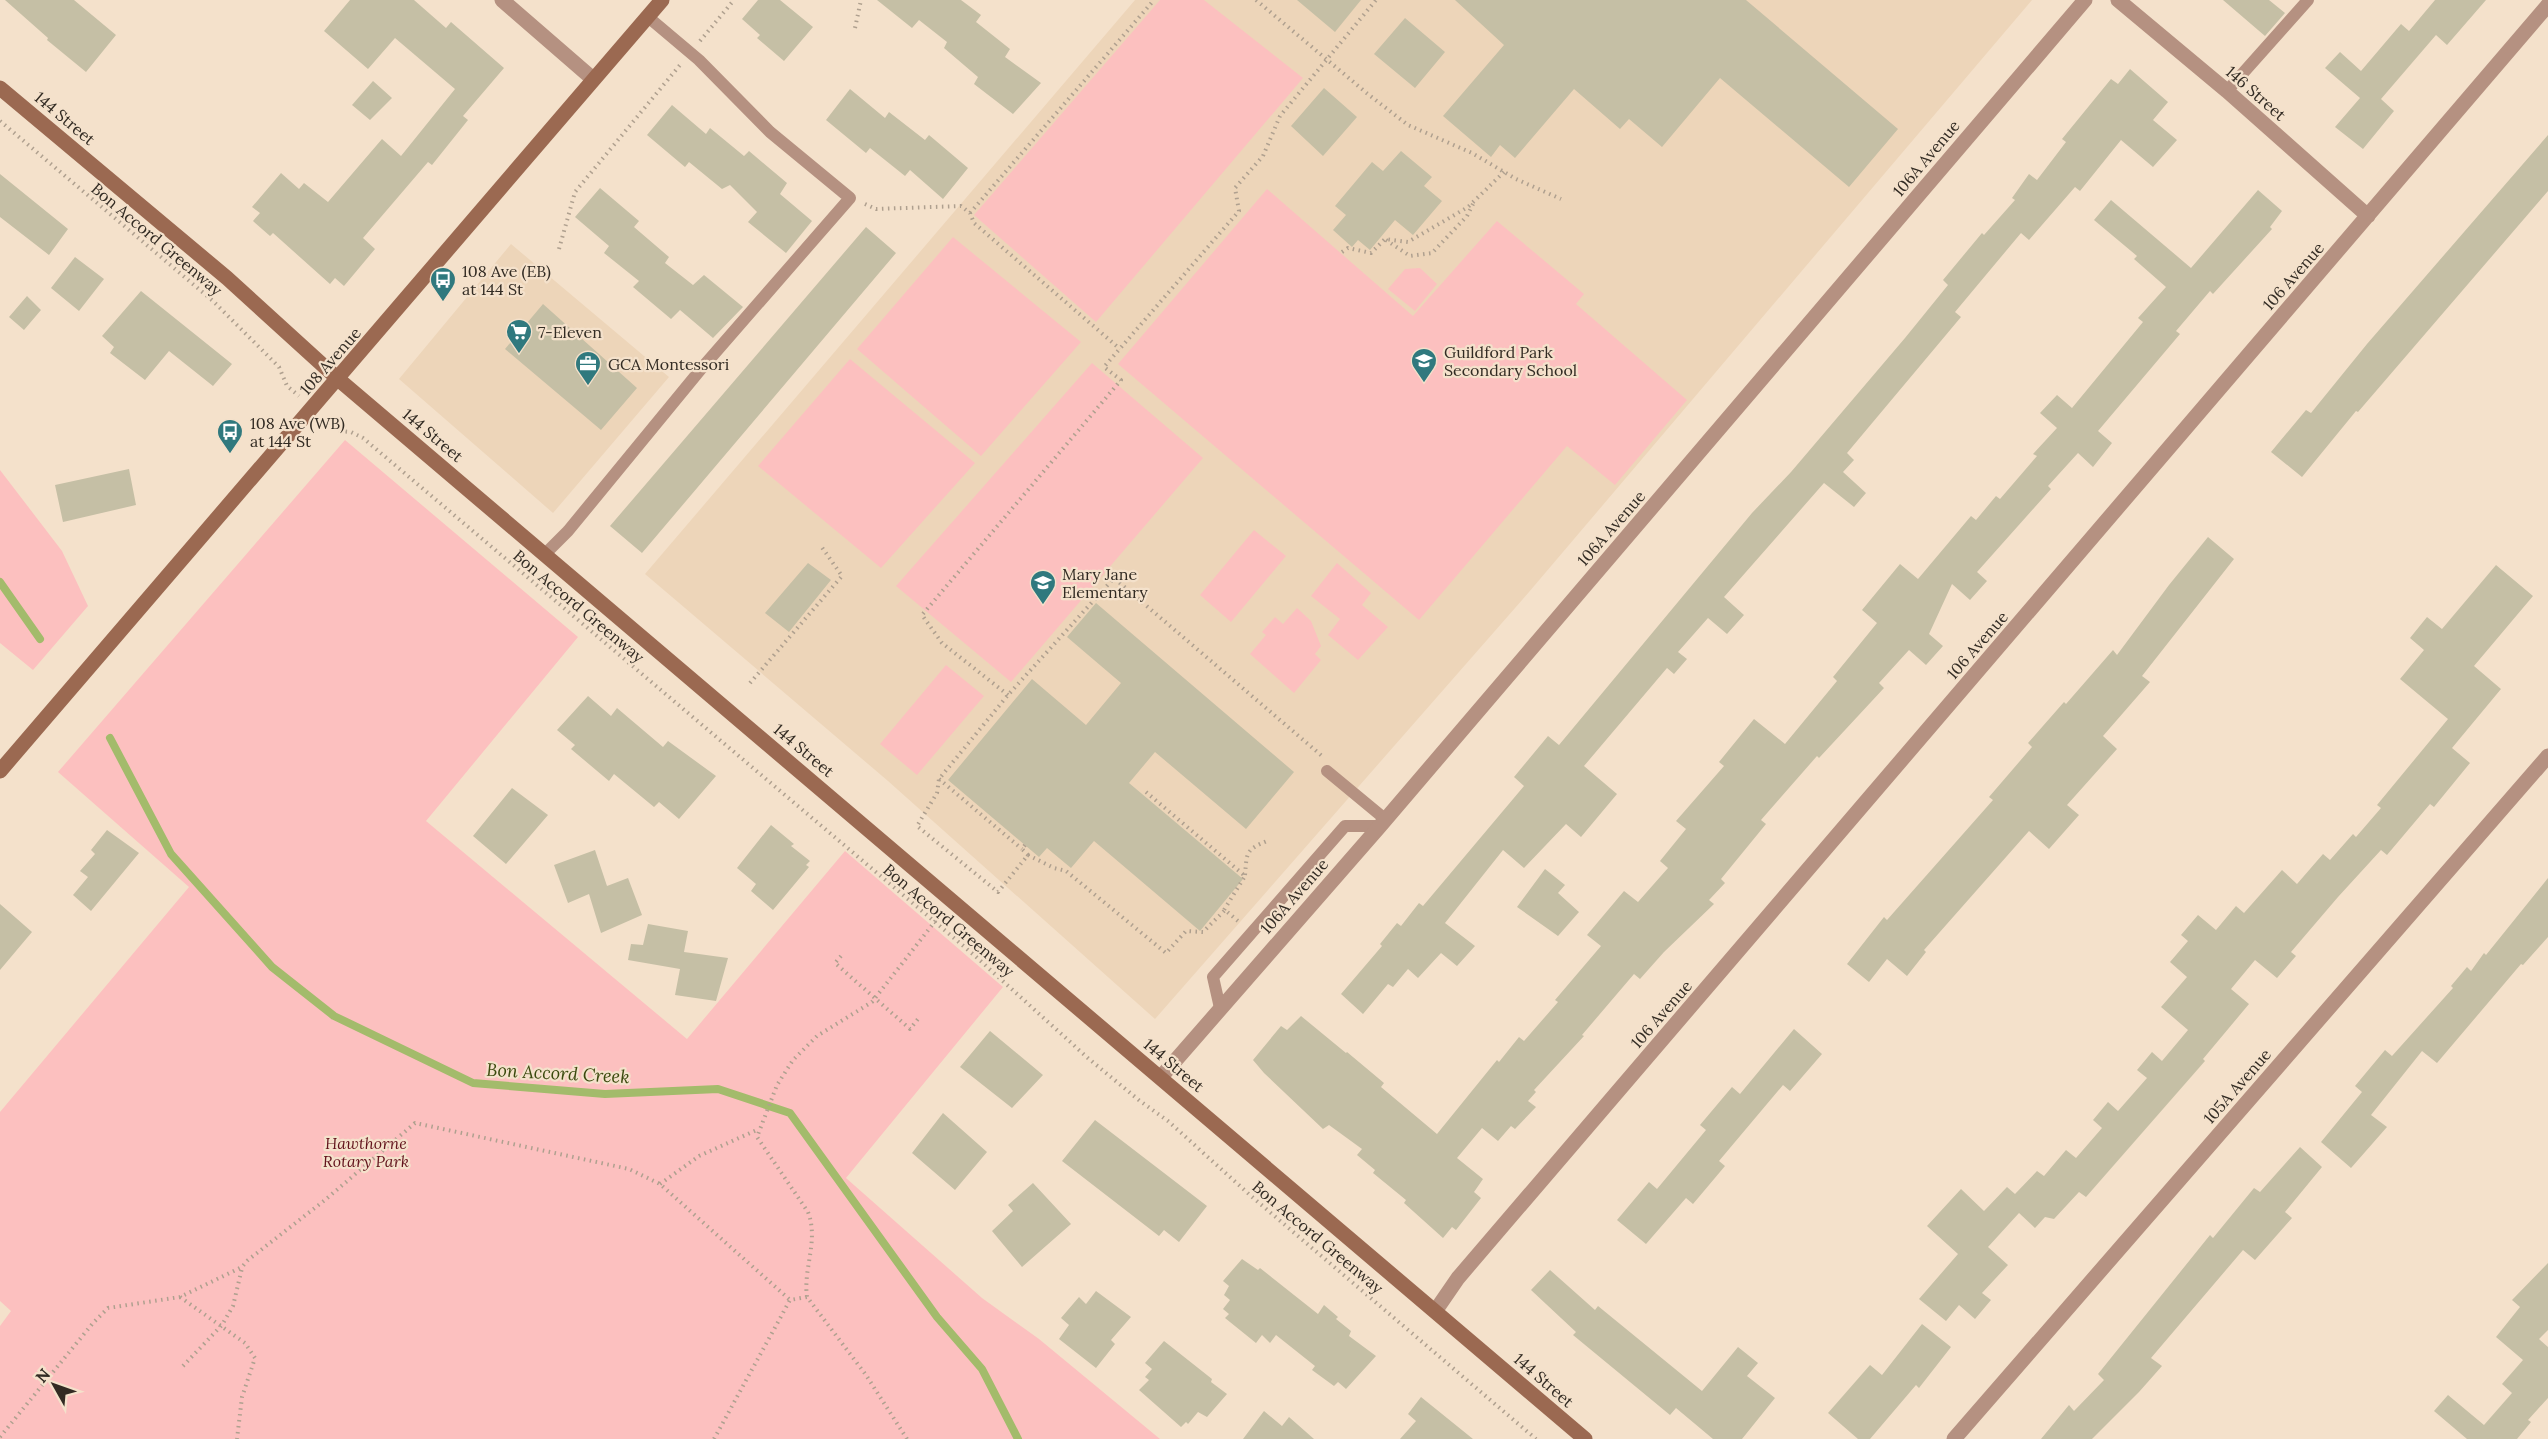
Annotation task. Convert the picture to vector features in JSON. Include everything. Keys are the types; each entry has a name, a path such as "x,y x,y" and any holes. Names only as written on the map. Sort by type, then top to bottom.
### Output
{"main road":[{"name":"108 Avenue","path":"0,771 662,0"},
{"name":"144 Street","path":"0,88 227,278 338,379 1585,1439"}],"street":[{"path":"502,0 593,79"},
{"name":"106A Avenue","path":"1161,1077 1383,822 2085,0"},
{"name":"146 Street","path":"2118,0 2227,91 2368,216"},
{"name":"106 Avenue","path":"1436,1310 1458,1278 2548,5"},
{"name":"105A Avenue","path":"1954,1439 2548,756"}],"lane":[{"path":"2227,91 2308,0"},
{"path":"545,554 568,531 700,369 850,198 770,132 690,53 648,17"},
{"path":"1326,764 1383,822"},
{"path":"1220,1008 1213,977 1319,854 1345,826 1383,822"}],"path":[{"path":"559,249 575,192 734,0"},
{"path":"855,28 861,0"},
{"path":"970,213 1154,0"},
{"path":"1256,0 1408,125 1472,153 1504,172 1561,199"},
{"path":"1008,695 942,643 922,615 1121,380 1104,367 1239,211 1235,188 1263,156 1280,116 1376,0"},
{"name":"Bon Accord Greenway","path":"0,121 213,302 279,367 287,386"},
{"path":"1385,239 1408,242 1468,207 1504,172"},
{"path":"850,198 876,209 961,206 970,213 974,224 1120,349"},
{"path":"1385,239 1410,256 1432,253 1467,216 1475,200"},
{"path":"1342,252 1348,248 1371,254 1385,239"},
{"name":"Bon Accord Greenway","path":"340,431 357,434 363,438 974,955 1115,1081 1168,1121 1251,1196 1536,1439"},
{"path":"750,683 842,576 821,546"},
{"path":"1028,855 998,892 917,826 937,793 939,778 1008,695 1114,578 1326,764"},
{"path":"939,778 1023,847 1028,855 1054,868 1066,871 1166,953 1186,931 1203,932 1224,911 1245,876 1247,852 1252,847 1267,841"},
{"path":"1146,792 1245,876"},
{"path":"1224,911 1241,923"},
{"path":"907,1439 866,1375 807,1297 805,1286 813,1233 812,1222 808,1212 760,1142 759,1129 777,1085 793,1060 817,1036 874,999 939,916"},
{"path":"842,956 834,963 910,1029 918,1019"},
{"path":"1115,1081 1121,1073"},
{"path":"0,1437 93,1323 108,1308 180,1297 242,1267 415,1123 629,1169 660,1184 790,1300"},
{"path":"660,1184 699,1156 759,1129"},
{"path":"183,1366 222,1324 233,1306 242,1267"},
{"path":"180,1297 222,1324 245,1343 255,1358 242,1397 237,1439"},
{"path":"790,1300 807,1297"},
{"path":"714,1439 790,1300"}],"shaded area":[{"path":"1135,0 2032,0 1529,592 1155,1019 888,781 645,574"},
{"path":"511,244 669,377 553,513 399,379"}],"green space":[{"path":"1160,0 1204,0 1303,78 1096,322 974,215"},
{"path":"1267,189 1413,316 1497,221 1584,294 1576,304 1687,400 1615,485 1567,446 1419,620 1118,364"},
{"path":"953,237 1081,342 981,456 857,349"},
{"path":"1420,268 1437,284 1415,311 1388,289 1405,269"},
{"path":"850,359 975,463 881,568 758,466"},
{"path":"1092,363 1203,458 1011,682 896,586"},
{"name":"Hawthorne Rotary Park","path":"345,440 578,637 426,821 687,1039 845,851 1003,987 846,1178 982,1298 1039,1339 1160,1439 0,1439 0,1326 11,1311 0,1301 0,1112 189,887 58,772"},
{"path":"0,470 62,551 88,606 33,670 0,643"},
{"path":"1254,530 1286,556 1231,622 1200,595"},
{"path":"1337,563 1371,593 1362,605 1388,627 1358,660 1328,635 1340,619 1311,596"},
{"path":"1297,608 1311,621 1321,646 1315,654 1321,660 1294,693 1250,654 1266,635 1262,632 1275,617 1283,624"},
{"path":"946,665 984,696 917,775 880,744"}],"building":[{"path":"5,0 74,0 116,35 86,72 47,40 48,38"},
{"path":"350,0 414,0 446,28 451,22 504,68 463,116 468,120 432,165 428,162 363,238 375,249 344,286 335,278 330,284 273,233 270,236 253,221 260,213 252,207 281,173 299,189 304,183 328,202 382,139 401,156 455,89 395,38 368,69 324,31"},
{"path":"758,0 780,0 813,27 784,61 757,38 760,35 742,19"},
{"path":"877,0 961,0 981,15 976,22 1010,49 1005,57 1041,83 1013,114 974,84 978,77 944,48 947,42 919,20 912,28"},
{"path":"1297,0 1361,0 1335,32"},
{"path":"1455,0 1746,0 1898,129 1849,187 1720,78 1662,147 1629,119 1620,129 1574,89 1515,158 1500,145 1491,157 1443,116 1504,45"},
{"path":"2223,0 2269,0 2285,13 2265,36"},
{"path":"2435,0 2486,0 2447,45 2436,35 2381,99 2394,111 2363,149 2335,127 2360,98 2325,68 2340,52 2361,71 2401,24 2409,31"},
{"path":"1405,18 1445,52 1415,88 1374,54"},
{"path":"2130,69 2168,102 2153,120 2177,140 2153,167 2121,140 2080,191 2075,187 2029,240 2021,233 1955,312 1961,317 1847,453 1854,460 1843,472 1866,493 1854,507 1824,483 1724,597 1744,615 1727,634 1708,618 1678,652 1687,659 1674,674 1667,668 1584,766 1617,794 1581,837 1566,824 1524,868 1503,850 1445,923 1475,946 1457,966 1441,953 1418,978 1408,969 1393,987 1388,984 1363,1014 1341,994 1382,946 1380,944 1397,923 1401,926 1419,903 1423,906 1524,786 1514,777 1548,736 1559,745 1752,513 1791,472 1905,338 1948,285 1943,280 1982,233 1984,235 2015,200 2012,198 2029,174 2037,180 2066,142 2062,139 2111,79 2118,84"},
{"path":"373,81 392,98 370,120 352,105"},
{"path":"1324,88 1357,117 1323,156 1291,126"},
{"path":"850,89 885,118 889,112 925,140 929,135 968,168 943,199 910,170 905,176 870,148 866,153 826,120"},
{"path":"672,105 706,134 710,128 744,156 749,151 787,183 780,194 812,221 786,253 748,222 757,212 730,185 722,189 689,162 685,167 647,135"},
{"path":"2548,135 2548,191 2358,412 2356,411 2302,477 2271,452 2306,410 2311,413 2367,344"},
{"path":"1401,151 1432,177 1424,186 1442,201 1413,235 1395,220 1370,250 1358,240 1352,247 1333,230 1346,215 1335,206 1372,162 1383,171"},
{"path":"0,174 68,229 49,255 0,217"},
{"path":"600,188 639,221 634,227 669,257 665,263 693,285 704,275 743,307 713,338 680,310 671,319 633,287 639,281 604,253 609,246 575,217"},
{"path":"2258,190 2282,211 2270,227 2272,229 2213,294 2210,291 2176,331 2180,334 2098,431 2112,443 2093,467 2078,453 2048,486 2051,489 1977,572 1987,581 1970,600 1952,584 1929,634 1943,646 1926,665 1909,650 1879,683 1884,688 1819,758 1817,756 1761,820 1766,824 1721,879 1725,883 1709,900 1714,904 1664,952 1640,979 1634,974 1582,1035 1584,1036 1534,1090 1536,1092 1528,1101 1536,1107 1515,1129 1511,1126 1498,1141 1482,1128 1457,1158 1483,1179 1474,1192 1481,1198 1456,1230 1452,1227 1443,1238 1404,1203 1406,1200 1373,1173 1375,1170 1357,1155 1362,1149 1329,1125 1323,1129 1264,1073 1253,1060 1281,1026 1287,1030 1301,1016 1384,1083 1381,1087 1437,1134 1497,1060 1499,1062 1519,1037 1524,1041 1558,1002 1555,1000 1601,946 1587,935 1624,891 1638,902 1668,868 1660,861 1686,829 1676,821 1724,766 1719,762 1754,719 1785,744 1837,681 1833,677 1877,623 1862,610 1900,564 1918,579 1971,516 1976,520 1996,496 2000,499 2037,456 2033,454 2057,428 2040,413 2057,395 2072,408 2143,322 2138,318 2166,287 2134,259 2137,256 2094,220 2111,200 2191,268"},
{"path":"866,227 896,253 642,553 610,526"},
{"path":"75,257 104,279 79,311 51,288"},
{"path":"141,291 232,364 213,386 169,351 145,380 110,353 114,347 102,336"},
{"path":"27,296 41,310 24,330 9,317"},
{"path":"543,304 637,388 601,430 505,349"},
{"path":"129,469 136,505 63,522 55,485"},
{"path":"2208,537 2234,559 2142,676 2150,682 2103,736 2117,749 2067,805 2079,815 2049,849 2029,831 1924,950 1926,952 1907,976 1887,959 1869,982 1847,964 1884,917 1887,920 1993,800 1989,797 2032,747 2028,743 2113,650 2117,655"},
{"path":"808,563 831,580 789,632 765,613"},
{"path":"2496,565 2533,596 2474,666 2501,689 2452,748 2470,763 2434,807 2430,804 2387,855 2381,850 2338,897 2291,952 2296,956 2277,978 2255,960 2231,989 2249,1004 2203,1059 2205,1061 2086,1197 2079,1192 2054,1219 2045,1217 2035,1228 2019,1213 1988,1247 2008,1265 1982,1293 1991,1300 1975,1319 1959,1305 1946,1321 1919,1299 1958,1254 1927,1226 1961,1189 1984,1211 2007,1187 2015,1194 2037,1171 2044,1176 2066,1150 2076,1158 2102,1128 2093,1120 2108,1102 2118,1111 2147,1078 2137,1070 2152,1052 2162,1061 2188,1030 2161,1007 2187,977 2170,962 2188,941 2181,935 2198,915 2216,930 2236,906 2244,913 2282,870 2297,884 2323,854 2330,860 2353,834 2356,837 2381,808 2377,805 2448,719 2400,679 2424,650 2410,638 2427,617 2442,629"},
{"name":"Mary Jane Elementary","path":"1096,603 1294,772 1246,829 1155,752 1129,783 1243,879 1200,931 1094,841 1071,868 1047,848 1039,857 948,780 1032,679 1086,725 1121,683 1067,637"},
{"path":"588,696 611,716 617,708 663,747 668,741 716,776 679,819 659,802 654,807 614,774 609,781 571,749 575,745 557,730"},
{"path":"512,788 548,815 506,864 473,836"},
{"path":"771,825 794,844 791,846 810,861 806,865 809,867 773,910 751,891 756,884 737,868"},
{"path":"107,830 139,853 91,911 73,895 88,877 80,871 95,854 91,850"},
{"path":"595,850 607,886 628,878 642,915 601,933 589,894 568,903 554,865"},
{"path":"1545,869 1565,885 1558,893 1579,912 1558,936 1517,907"},
{"path":"2548,878 2548,937 2523,965 2521,964 2437,1063 2422,1051 2371,1115 2387,1127 2351,1168 2321,1142 2362,1092 2355,1086 2385,1050 2392,1056 2453,988 2451,986 2467,967 2471,971 2484,953 2486,955"},
{"path":"0,904 32,932 0,970"},
{"path":"648,924 688,931 684,952 728,958 716,1001 675,995 680,969 628,960 631,944 643,945"},
{"path":"1794,1029 1822,1054 1790,1091 1783,1085 1719,1161 1725,1166 1693,1204 1686,1198 1646,1244 1617,1220 1649,1182 1657,1189 1706,1130 1700,1125 1732,1087 1740,1094"},
{"path":"990,1031 1043,1075 1012,1108 960,1067"},
{"path":"943,1113 987,1152 955,1190 912,1153"},
{"path":"1095,1120 1207,1206 1179,1242 1164,1230 1159,1236 1062,1161"},
{"path":"2300,1147 2322,1167 2285,1212 2292,1218 2255,1260 2243,1250 2151,1358 2162,1366 2139,1392 2092,1439 2041,1439 2069,1405 2074,1411 2104,1380 2098,1374 2210,1235 2213,1238 2254,1188 2260,1192"},
{"path":"1033,1183 1071,1224 1022,1267 992,1231 1013,1211 1008,1205"},
{"path":"1242,1259 1258,1270 1260,1268 1318,1314 1324,1305 1351,1331 1349,1336 1376,1356 1346,1389 1338,1382 1334,1386 1312,1370 1315,1366 1276,1335 1270,1343 1262,1335 1256,1343 1225,1318 1229,1314 1223,1309 1230,1300 1224,1295 1229,1286 1223,1281"},
{"path":"2548,1263 2548,1330 2539,1339 2548,1347 2548,1398 2528,1420 2531,1422 2517,1439 2467,1439 2434,1411 2448,1395 2484,1425 2512,1393 2502,1384 2523,1360 2496,1337 2520,1307 2512,1300"},
{"path":"1550,1270 1595,1310 1598,1306 1702,1391 1738,1347 1758,1363 1747,1376 1775,1398 1742,1439 1713,1439 1676,1408 1670,1415 1573,1335 1576,1332 1531,1290"},
{"path":"1096,1291 1131,1317 1111,1340 1115,1344 1096,1368 1059,1339 1069,1325 1061,1318 1079,1297 1086,1304"},
{"path":"1922,1324 1951,1347 1919,1388 1916,1385 1870,1439 1858,1439 1828,1413 1870,1365 1882,1375"},
{"path":"1164,1341 1212,1379 1211,1382 1227,1394 1207,1417 1198,1412 1188,1424 1186,1422 1181,1427 1139,1390 1149,1380 1145,1377 1152,1369 1145,1363"},
{"path":"1421,1397 1473,1439 1400,1439 1416,1421 1408,1414"},
{"path":"1264,1411 1282,1426 1289,1417 1314,1439 1243,1439"}],"waterway":[{"name":"Bon Accord Creek","path":"0,582 40,639"},
{"name":"Bon Accord Creek","path":"110,738 171,854 272,967 334,1016 473,1083 605,1094 718,1089 790,1113 937,1317 982,1369 1018,1439"}],"place":[{"name":"108 Ave (EB) at 144 St","path":"443,303"},
{"name":"7-Eleven","path":"519,355"},
{"name":"Guildford Park Secondary School","path":"1424,384"},
{"name":"GCA Montessori","path":"588,387"},
{"name":"108 Ave (WB) at 144 St","path":"230,455"},
{"name":"Mary Jane Elementary","path":"1043,606"}]}
